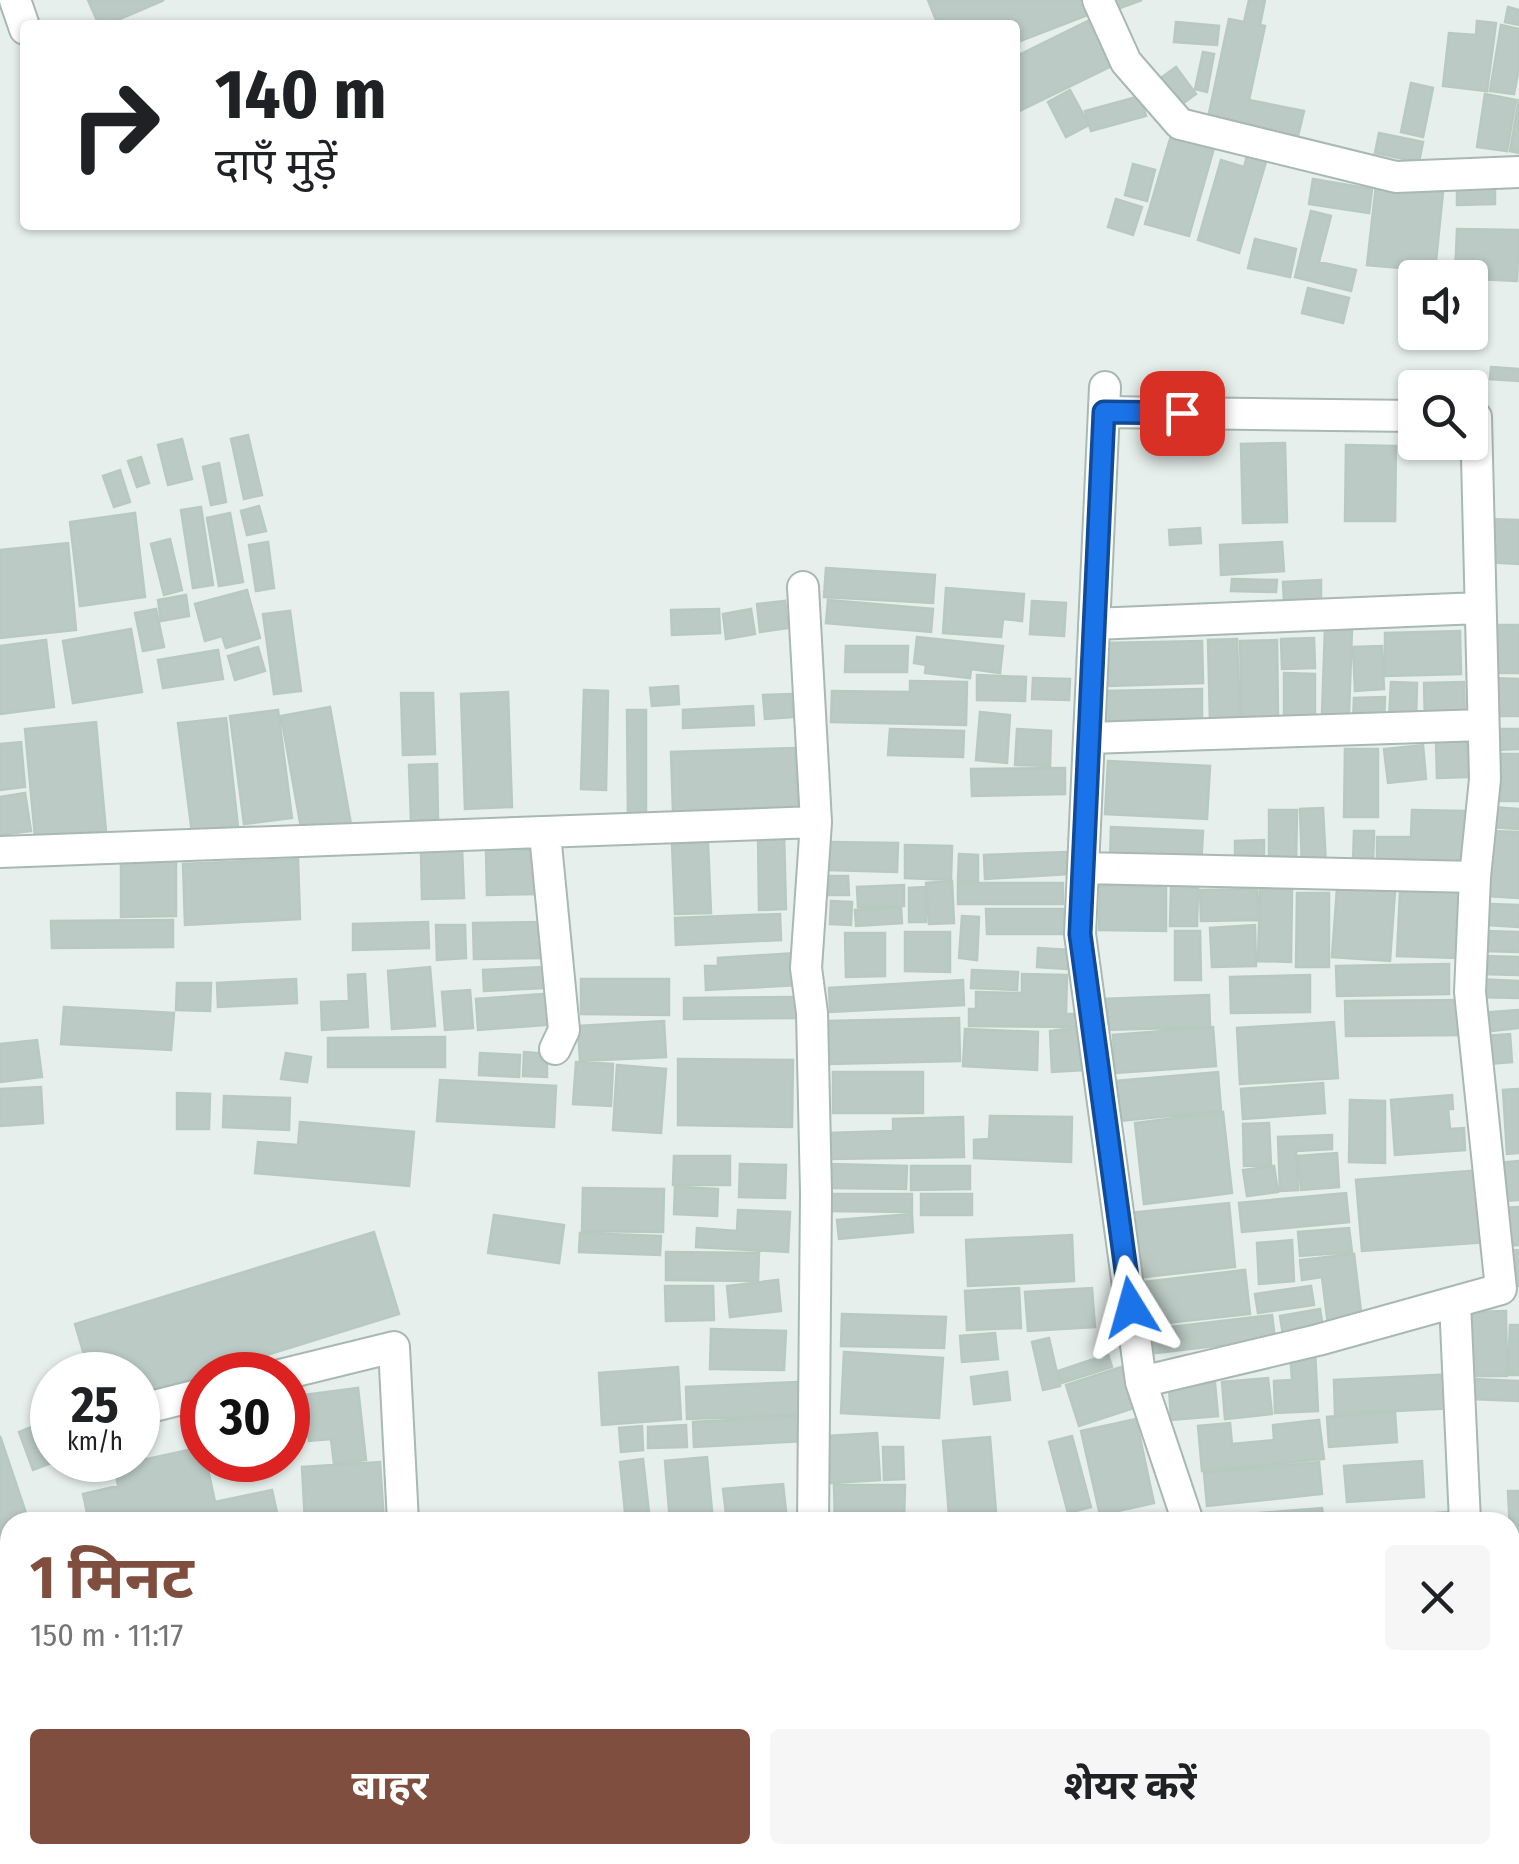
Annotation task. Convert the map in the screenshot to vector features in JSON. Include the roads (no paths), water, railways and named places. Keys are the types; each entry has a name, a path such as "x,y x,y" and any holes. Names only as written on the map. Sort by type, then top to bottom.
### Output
{"street":[{"path":"1098,0 1126,62 1180,124 1396,177 1519,172"},
{"path":"1185,1512 1141,1382 1080,934 1104,399 1398,415"},
{"path":"1141,1382 1318,1340 1501,1289 1470,992 1475,878 1485,779 1476,460"},
{"path":"803,587 816,822 806,968 812,1013 816,1193 813,1512"},
{"path":"1094,624 1478,608"},
{"path":"1090,738 1483,725"},
{"path":"0,852 816,822"},
{"path":"545,834 564,1030 554,1049"},
{"path":"1083,868 1475,878"},
{"path":"1455,1302 1464,1512"},
{"path":"310,1368 394,1347 402,1512"}]}
